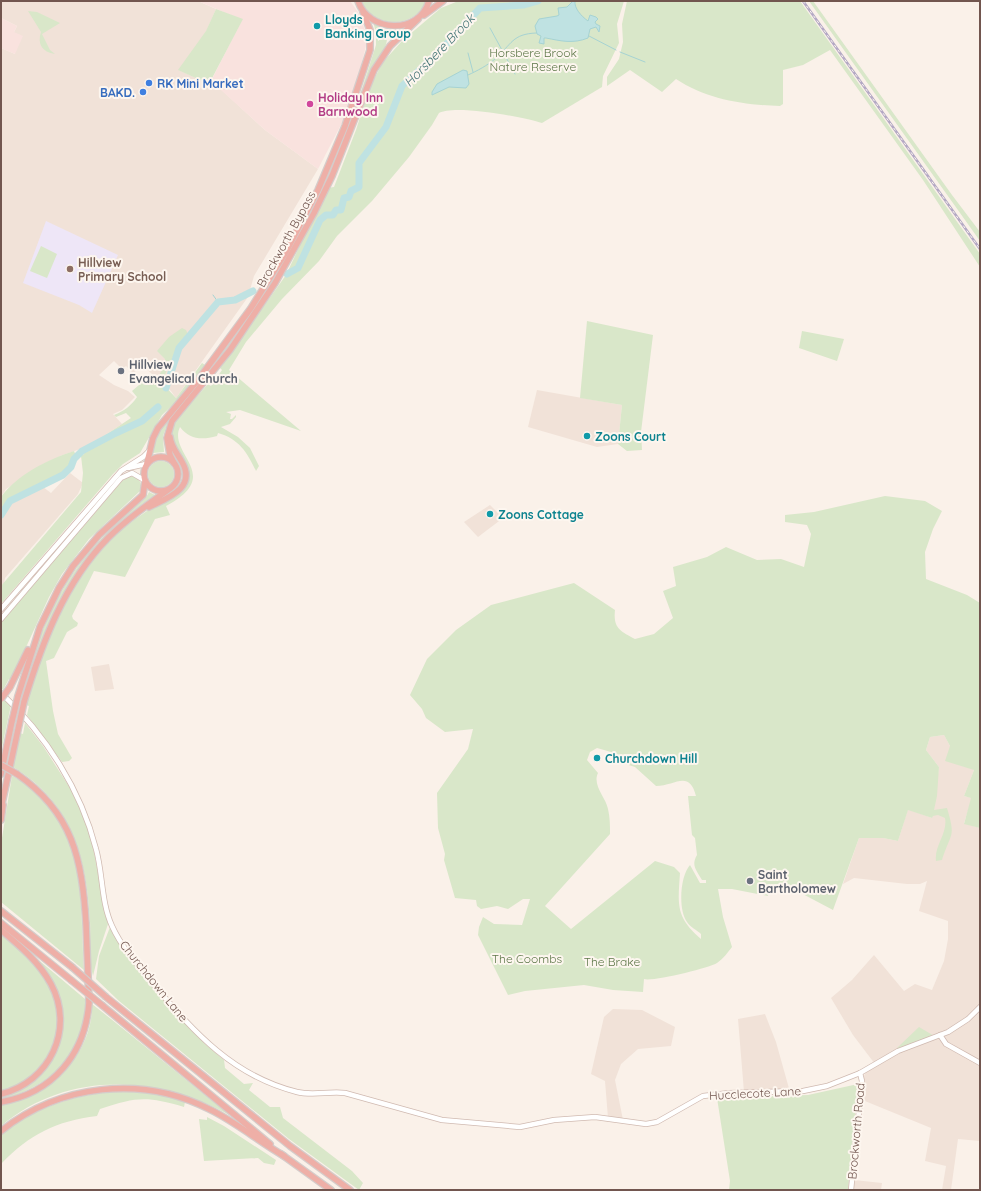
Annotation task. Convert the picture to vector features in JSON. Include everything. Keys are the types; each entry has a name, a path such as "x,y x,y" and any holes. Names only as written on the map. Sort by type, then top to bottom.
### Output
{"highway":[{"name":"Brockworth Bypass","path":"147,464 153,438 160,424 202,375 251,308 276,270 307,212 345,126 370,50 370,30 358,1"},
{"path":"419,18 429,1"},
{"path":"363,12 372,19 397,26 407,25 443,1"},
{"name":"Brockworth Bypass","path":"169,427 174,418 230,350 275,283 307,226 332,176 374,70 390,46 419,18"},
{"path":"169,427 167,442 174,463"},
{"path":"136,513 175,494 184,483 185,469 172,445 169,427"},
{"path":"1,699 10,687 53,600 73,566 99,535 140,498 144,492 144,472 147,464 151,460 161,457 170,459 178,469 178,478 173,487 136,513 107,538 81,570 51,625 33,671 24,702 1,808"},
{"path":"145,480 152,489 162,492 168,490"},
{"path":"1,774 18,696 40,627"},
{"path":"1,765 35,786 54,807 65,823 77,853 84,888 89,1003 88,1016 81,1040 63,1070 48,1083 31,1094 1,1102"},
{"path":"1,820 5,786"},
{"path":"2,912 72,967 106,997 290,1146 350,1190"},
{"path":"1,924 103,1006 284,1156"},
{"path":"1,930 31,957 48,978 56,995 61,1019 58,1042 43,1069 22,1086 1,1094"},
{"path":"1,1131 30,1112 66,1096 103,1089 141,1089 174,1095 208,1108 228,1118 331,1190"}],"street":[{"path":"1,609 72,525 121,471 143,457 150,450"},
{"path":"121,471 130,467 147,464"},
{"path":"1,619 124,476 135,474 145,480"},
{"path":"72,525 77,530"},
{"name":"Churchdown Lane","path":"1,693 44,742 63,770 80,802 96,848 105,901 115,931 138,966 175,1009 210,1046 237,1066 289,1089 306,1093 334,1091 345,1093 418,1114"},
{"name":"Hucclecote Lane","path":"418,1114 442,1120 520,1127 554,1120 595,1117 646,1124 657,1122 703,1096 728,1093 790,1092 815,1089 860,1073 898,1051 940,1035 959,1025 980,1007"},
{"path":"940,1035 946,1044 980,1063"},
{"name":"Brockworth Road","path":"851,1190 862,1081 860,1073"}],"shaded area":[{"path":"1,1 198,1 216,9 206,32 179,70 209,84 215,84 265,130 318,169 254,276 248,297 176,398 171,391 143,366 133,373 126,366 122,369 114,361 99,375 114,385 128,391 135,397 122,410 113,414 122,424 89,446 60,456 6,489 1,497 1,48 15,54 14,32 17,26 1,18"},
{"path":"198,1 350,1 358,12 368,38 360,70 343,121 318,169 265,130 211,81 242,20"},
{"path":"1,18 17,26 14,32 23,36 15,54 1,48"},
{"name":"Hillview Primary School","path":"46,221 118,255 92,313 79,305 23,283"},
{"path":"537,390 622,405 618,444 597,447 528,427"},
{"path":"70,473 83,483 78,494 5,578 4,583 1,586 1,519 12,503 43,487 51,493"},
{"path":"490,505 503,518 478,537 464,522"},
{"path":"109,664 114,689 95,691 91,667"},
{"path":"944,735 950,746 974,770 964,796 972,798 964,823 980,828 980,1141 958,1139 951,1190 942,1190 946,1166 925,1161 931,1128 860,1099 862,1081 867,1069 875,1064 853,1035 831,998 852,980 874,955 904,991 915,984 932,990 944,961 948,939 948,921 919,911 927,881 920,884 907,884 854,878 843,884 859,838 883,838 898,841 908,809 932,818 939,767 926,750 930,737"},
{"path":"613,1009 642,1010 675,1027 671,1046 638,1049 621,1064 615,1080 623,1120 608,1118 605,1081 591,1074 604,1017"},
{"path":"765,1014 776,1042 790,1092 744,1092 738,1019"},
{"path":"854,1180 882,1183 881,1190 853,1190"}],"green space":[{"path":"362,1 426,1 421,10 413,17 404,21 394,22 384,21 375,17 367,10"},
{"name":"Horsbere Brook Nature Reserve","path":"624,1 617,24 619,43 603,76 602,87 542,123 489,112 459,110 439,113 409,157 372,201 337,236 319,261 282,299 246,342 229,370 301,431 240,410 226,412 231,414 230,419 236,415 236,417 230,424 221,427 238,437 250,448 259,466 256,471 246,452 232,439 218,433 217,436 212,437 192,437 180,427 178,437 193,474 191,484 183,495 166,506 170,515 155,519 125,577 94,571 72,616 78,623 77,626 67,632 54,658 46,661 53,711 58,734 72,758 69,761 62,762 27,715 29,706 26,705 49,639 69,597 81,578 110,541 136,518 153,507 177,495 182,490 186,479 171,438 174,422 208,384 211,386 222,370 220,368 286,275 327,188 334,187 356,130 369,89 383,62 402,41 441,8 456,2"},
{"path":"627,1 800,1 980,254 980,267 923,180 830,50 803,65 783,70 783,104 780,106 725,100 700,92 676,79 662,92 630,70 607,86 607,77 619,59 623,42 622,24"},
{"path":"809,1 813,1 980,232 980,241"},
{"path":"216,9 243,19 209,84 178,70 206,31"},
{"path":"28,11 37,12 60,23 42,34 50,50 55,54 44,49 40,44 41,32"},
{"path":"373,21 381,25 385,30 378,36 378,41 387,34 386,46 367,79 330,172 359,97 376,45 376,33"},
{"path":"329,174 310,214 275,279 234,340 168,422 163,436 164,452 153,453 155,440 161,427 243,324 289,250"},
{"path":"41,246 57,254 47,278 30,271"},
{"path":"587,321 653,335 641,432 642,450 627,451 618,444 622,405 580,398"},
{"path":"182,328 186,330 188,335 176,350 162,381 159,380 176,398 202,363 205,365 176,402 162,415 140,453 123,464 113,474 1,604 1,586 81,492 83,473 81,456 84,454 80,450 89,446 131,418 126,413 116,417 114,415 127,408 135,400 137,397 132,391 152,374 157,378 165,366 165,359 157,351 169,337"},
{"path":"802,331 844,339 837,361 799,348"},
{"path":"74,451 76,456 71,467 63,475 10,501 1,515 1,497 16,481 44,463"},
{"path":"161,461 171,464 174,474 171,484 161,487 151,484 148,474 151,464"},
{"path":"130,476 140,481 140,491 89,539 62,574 49,597 11,680 9,679 3,690 1,688 1,623 122,481"},
{"path":"149,492 155,495 129,514 106,536 86,560 69,585 54,612 42,640 21,701 20,700 39,640 66,584 78,566 96,545 120,520 148,495"},
{"path":"885,496 925,501 942,511 933,529 925,552 926,579 967,595 980,603 980,828 964,824 971,798 964,796 974,770 945,761 950,746 944,735 930,737 926,750 939,767 937,796 934,810 947,808 952,830 942,860 936,861 936,855 945,829 945,818 938,815 933,816 932,818 908,810 898,841 883,838 859,838 833,910 797,891 766,886 768,896 732,889 718,889 723,917 732,947 717,963 680,974 644,979 643,992 613,990 584,985 525,991 508,995 478,935 479,927 483,917 494,924 522,925 530,899 523,899 508,909 497,906 481,909 477,906 476,900 455,898 444,860 445,854 438,828 437,793 468,749 473,729 445,732 426,718 422,709 410,695 427,659 456,630 491,605 574,583 615,610 616,625 625,634 635,639 654,634 673,618 663,591 676,586 673,567 707,557 726,547 757,560 781,559 804,567 811,534 807,525 785,522 785,515 814,512","holes":["597,748 611,752 619,762 635,767 656,786 685,781 693,788 696,796 688,796 692,835 695,838 697,855 694,865 702,880 706,880 706,883 700,883 690,865 682,885 681,902 684,917 688,924 701,934 701,939 686,924 682,917 679,902 680,873 674,867 655,861 571,929 545,906 610,834 610,818 607,805 598,787 598,773 587,760 590,752"]},
{"path":"4,699 11,705 1,752 1,702"},
{"path":"25,723 43,746 70,788 81,809 92,842 108,924 93,976 90,956 88,897 80,853 62,814 49,797 33,781 13,767 20,733 23,734"},
{"path":"12,776 29,786 48,805 62,825 71,847 77,870 80,895 84,970 1,902 1,844"},
{"path":"110,927 129,955 205,1044 224,1060 225,1068 244,1084 253,1083 249,1090 270,1107 280,1107 283,1118 352,1171 363,1183 359,1190 289,1139 119,1001 96,979 99,956"},
{"path":"1,935 24,954 44,977 53,995 57,1010 57,1025 54,1040 48,1054 39,1067 29,1077 16,1086 1,1091"},
{"path":"35,957 85,999 84,1018 80,1035 72,1051 62,1065 50,1076 19,1094 1,1099 1,1096 27,1085 38,1077 51,1062 56,1051 61,1008 33,958"},
{"path":"92,1004 231,1116 203,1102 174,1092 144,1086 114,1085 84,1087 55,1095 27,1108 1,1126 1,1105 35,1093 51,1083 64,1071 76,1056 85,1040 90,1023"},
{"path":"919,1027 936,1037 898,1051 897,1048"},
{"path":"858,1084 848,1190 729,1190 730,1181 717,1098 808,1095"},
{"path":"125,1091 161,1094 185,1102 184,1107 160,1101 142,1099 123,1102 100,1109 97,1116 82,1118 56,1125 33,1137 1,1164 1,1134 15,1124 44,1109 75,1098 108,1092"},
{"path":"207,1117 224,1126 276,1160 274,1165 264,1163 258,1158 204,1161 199,1119 207,1120"}],"water":[{"path":"575,1 578,12 588,21 590,15 598,19 595,22 600,26 599,32 596,27 590,29 588,38 583,40 567,41 544,38 544,44 539,43 541,36 537,34 535,26 539,19 559,15 558,8 567,7"},
{"path":"463,70 467,71 469,84 466,88 449,87 432,95 432,92 437,84"}],"waterway":[{"name":"Horsbere Brook","path":"287,274 298,268 320,220 326,215 333,215 336,210 341,210 344,198 349,197 351,191 359,187 359,163 386,127 402,86 441,50 480,8 524,5 538,1"},
{"path":"490,28 515,74"},
{"path":"468,75 492,61 517,38 522,35 536,33"},
{"path":"589,36 616,50"},
{"path":"620,52 645,62"},
{"path":"468,53 473,72"},
{"name":"Horsbere Brook","path":"166,388 179,348 218,302 235,300 253,291"},
{"path":"213,295 218,302"},
{"name":"Horsbere Brook","path":"1,515 10,501 63,475 71,467 74,459 82,451 142,421 158,407"}],"railway":[{"path":"803,1 980,249"}],"place":[{"name":"Lloyds Banking Group","path":"317,26"},
{"name":"RK Mini Market","path":"149,83"},
{"name":"BAKD.","path":"143,92"},
{"name":"Holiday Inn Barnwood","path":"310,104"},
{"name":"Hillview Primary School","path":"70,269"},
{"name":"Hillview Evangelical Church","path":"121,371"},
{"name":"Zoons Court","path":"587,436"},
{"name":"Zoons Cottage","path":"490,514"},
{"name":"Churchdown Hill","path":"597,758"},
{"name":"Saint Bartholomew","path":"750,881"}],"park label":[{"name":"The Coombs","path":"527,958"},
{"name":"The Brake","path":"612,961"}]}
